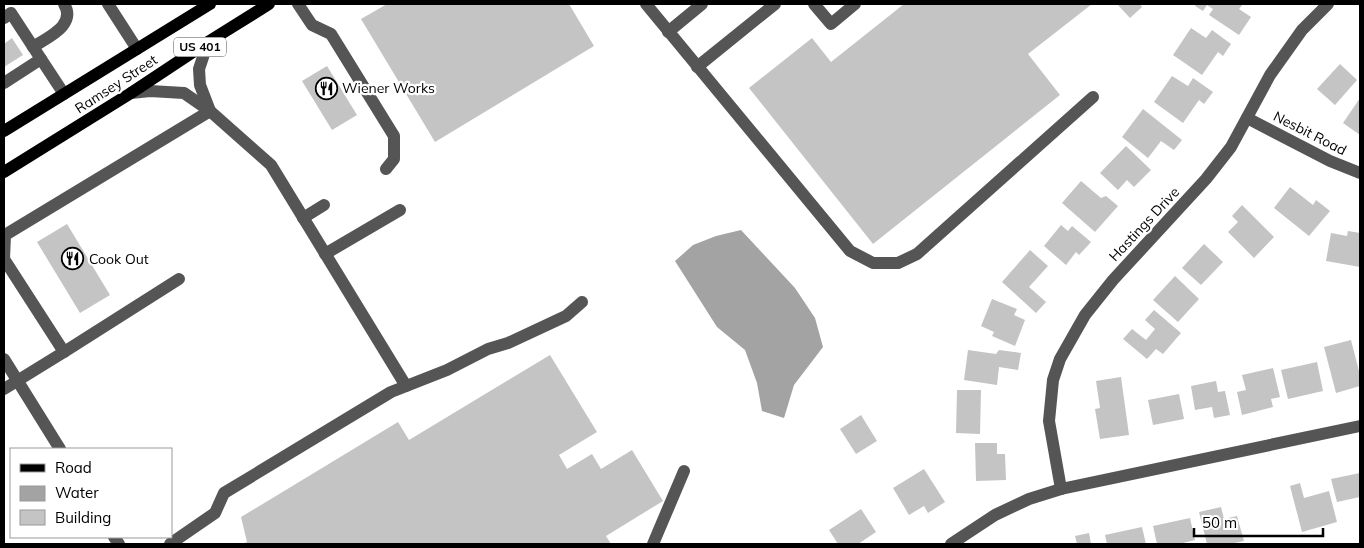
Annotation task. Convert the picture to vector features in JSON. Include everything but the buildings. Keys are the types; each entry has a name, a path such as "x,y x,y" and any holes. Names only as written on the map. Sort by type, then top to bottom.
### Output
{"main road":[{"name":"Ramsey Street","path":"4,131 210,4"},
{"name":"Ramsey Street","path":"4,172 269,4"}],"street":[{"path":"33,47 64,26 67,20 67,8 64,4"},
{"path":"298,4 312,25 331,34 394,136 394,159 386,169"},
{"path":"646,4 850,251 873,263 898,263 917,254 1093,97"},
{"path":"668,32 702,4"},
{"path":"698,67 775,4"},
{"path":"814,4 831,24 855,4"},
{"name":"Hastings Drive","path":"1061,489 1049,421 1053,380 1060,359 1090,308 1113,280 1206,179 1231,147 1270,75 1302,30 1328,4"},
{"path":"111,5 137,49"},
{"path":"4,18 11,13 64,94"},
{"path":"208,42 199,69 200,85 210,111"},
{"path":"4,83 41,59"},
{"path":"131,93 150,91 184,93 210,111 271,165 406,386"},
{"path":"64,352 4,259 5,235 210,111"},
{"name":"Nesbit Road","path":"1248,118 1330,161 1360,173"},
{"path":"303,218 324,206"},
{"path":"326,254 400,210"},
{"path":"4,389 179,279"},
{"path":"170,544 216,513 224,493 364,407 390,392 447,370 488,349 508,343 566,316 582,302"},
{"path":"4,359 59,448"},
{"path":"951,544 995,515 1030,499 1061,489 1360,426"},
{"path":"654,544 684,471"}],"water":[{"path":"741,230 795,288 815,318 823,347 794,385 784,418 762,411 757,383 745,350 717,327 675,261 693,245 716,236"}],"place":[{"name":"Wiener Works","path":"326,88"},
{"name":"Cook Out","path":"73,259"}]}
